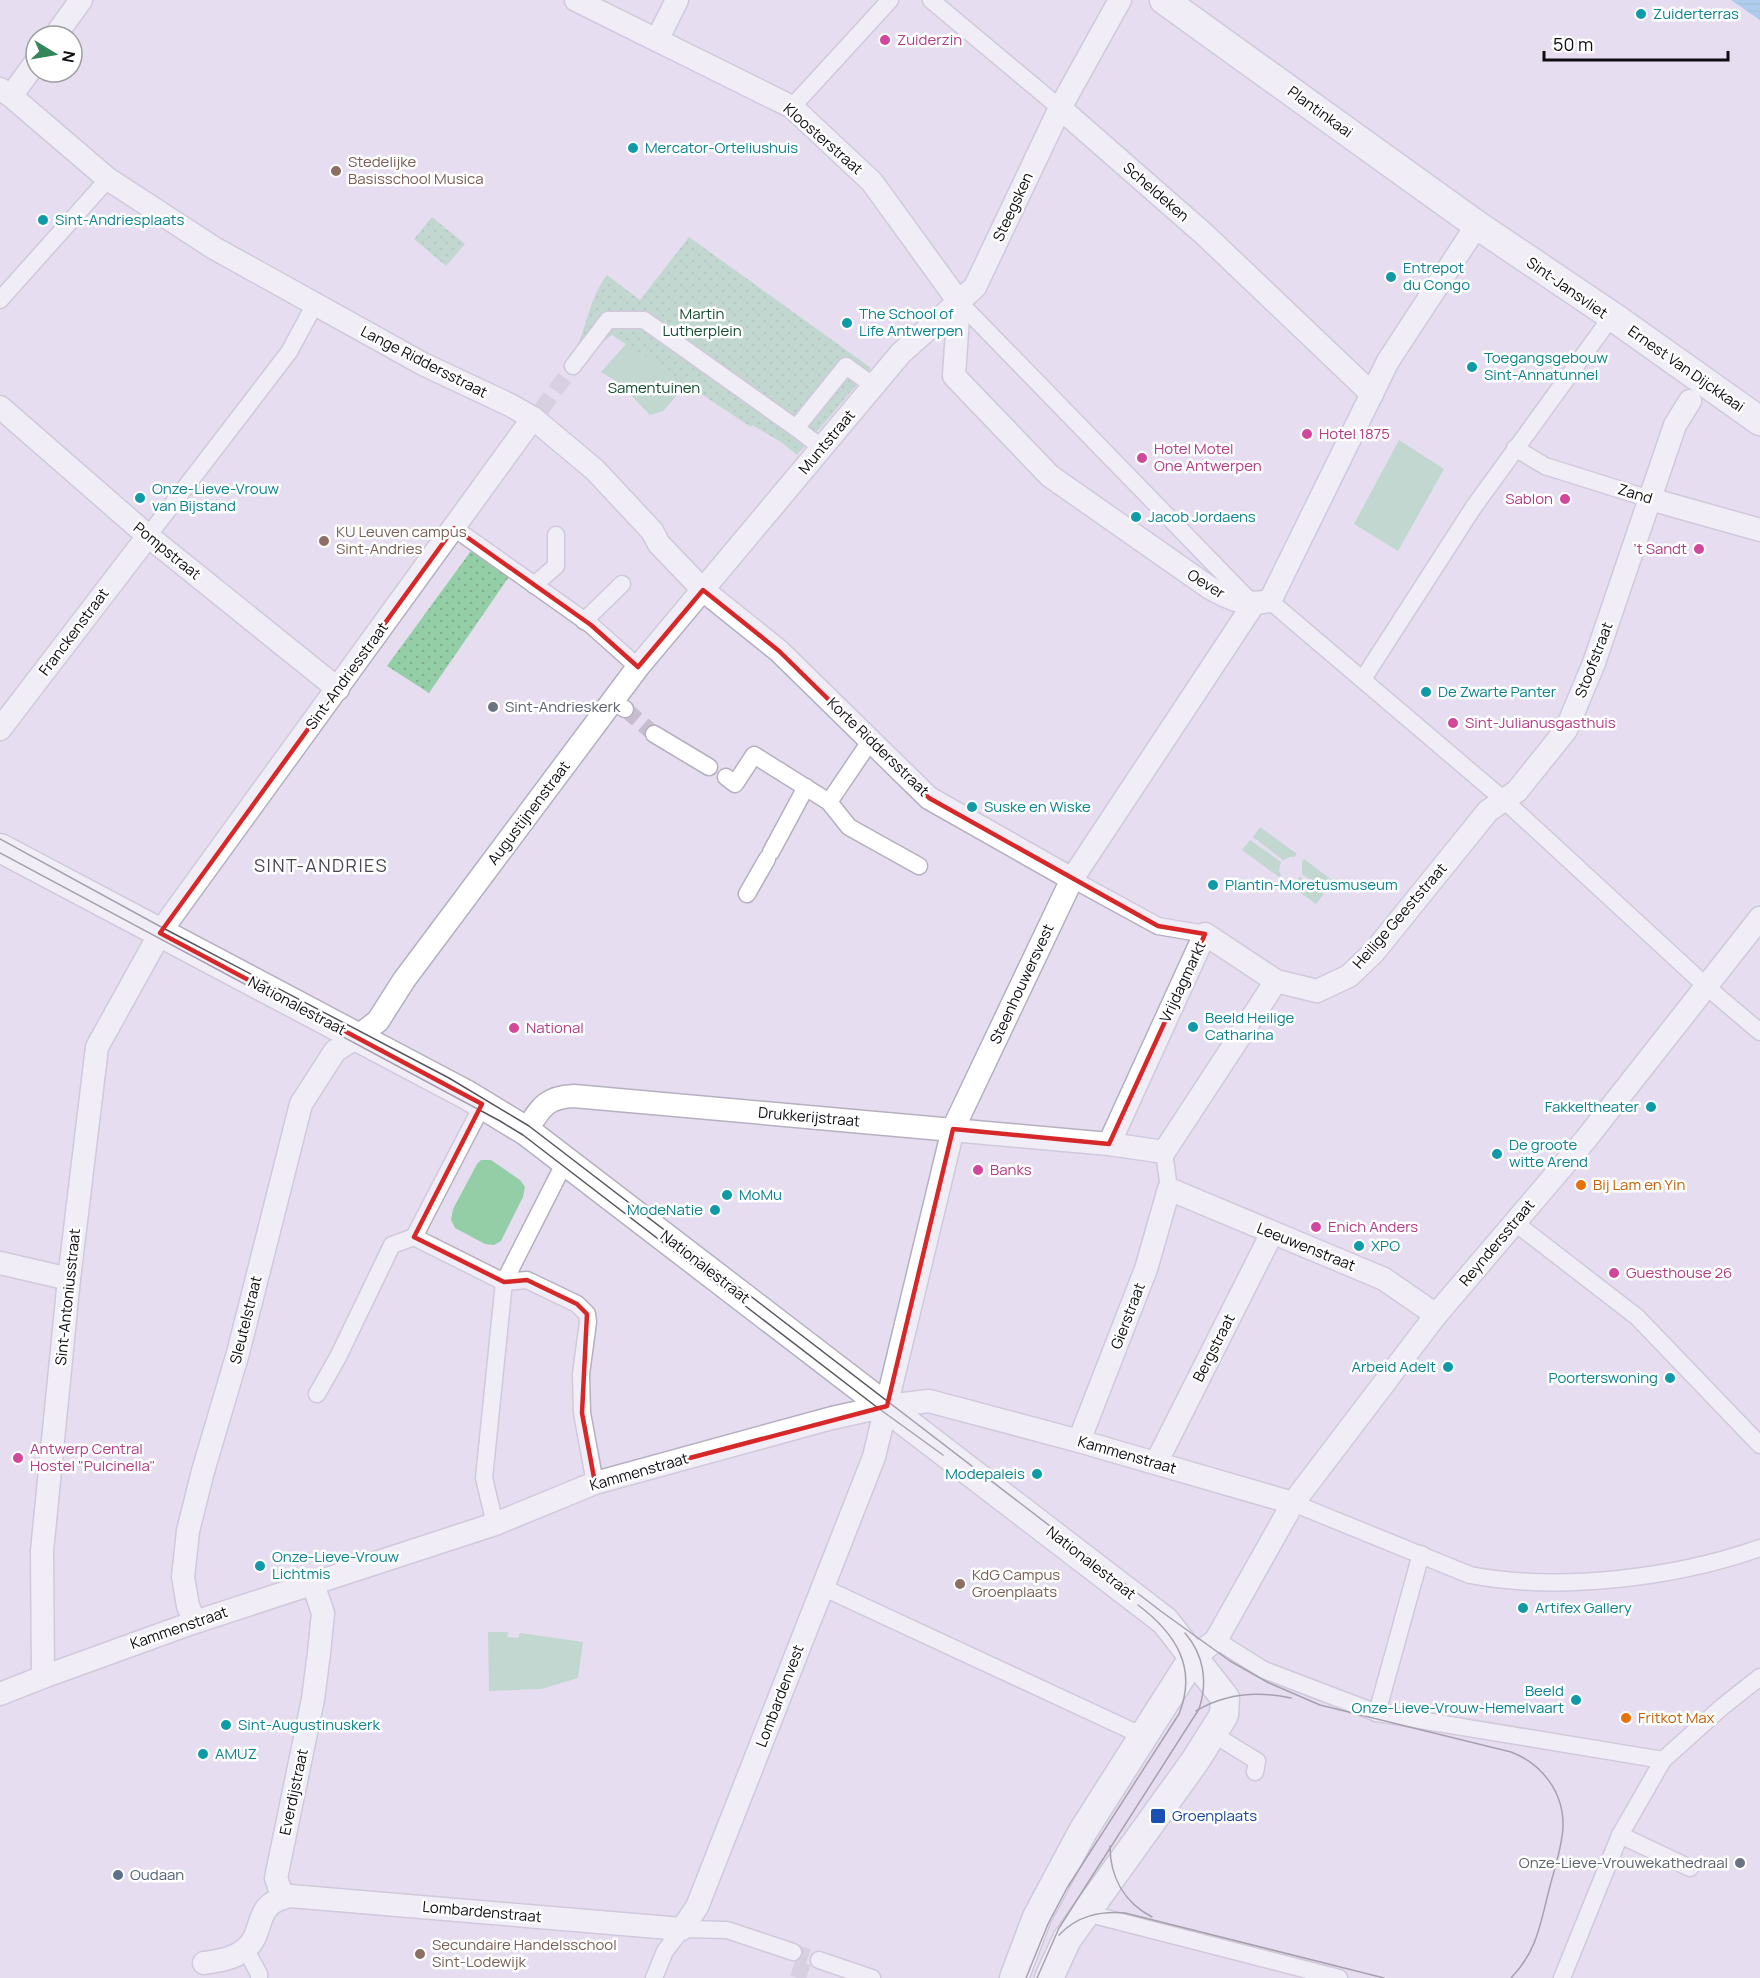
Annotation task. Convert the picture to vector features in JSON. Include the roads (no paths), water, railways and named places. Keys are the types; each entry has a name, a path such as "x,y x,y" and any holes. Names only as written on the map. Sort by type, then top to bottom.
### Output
{"street":[{"path":"64,24 81,0"},
{"name":"Kloosterstraat","path":"576,0 792,107 872,182 959,302"},
{"path":"657,40 677,0"},
{"path":"792,107 890,0"},
{"name":"Scheldeken","path":"931,0 1060,108 1204,234 1372,394"},
{"name":"Steegsken","path":"959,302 975,287 1060,108 1120,0"},
{"name":"Plantinkaai","path":"1164,0 1477,225"},
{"path":"0,300 108,179 6,93 24,74"},
{"name":"Lange Riddersstraat","path":"108,179 214,248 423,364 510,405 537,414 595,470 652,531 658,544 703,590"},
{"path":"1477,225 1404,336 1262,603 1363,679 1504,800 1707,987 1760,1032"},
{"name":"Sint-Jansvliet","path":"1363,679 1473,508 1612,316 1477,225"},
{"name":"Muntstraat","path":"703,590 901,353 959,302"},
{"name":"Oever","path":"959,302 954,376 1050,476 1222,596 1262,603"},
{"name":"Oever","path":"959,302 1262,603"},
{"path":"148,536 289,352 315,304"},
{"name":"Ernest Van Dijckkaai","path":"1612,316 1696,392 1760,421"},
{"path":"573,366 608,320 644,320 822,448"},
{"path":"796,428 846,366 874,386"},
{"name":"Stoofstraat","path":"1504,800 1517,791 1566,730 1594,663 1675,425 1696,392"},
{"name":"Pompstraat","path":"0,407 148,536 338,689"},
{"name":"Sint-Andriesstraat","path":"160,933 537,414"},
{"name":"Zand","path":"1515,448 1545,466 1760,530"},
{"path":"454,528 584,621 638,667"},
{"path":"534,585 556,566 556,535"},
{"name":"Franckenstraat","path":"4,715 148,536"},
{"path":"584,621 622,585"},
{"name":"Augustijnenstraat","path":"357,1037 378,1021 405,980 618,705 638,667 703,590"},
{"name":"Korte Riddersstraat","path":"703,590 780,651 929,798 1072,879"},
{"name":"Steenhouwersvest","path":"886,1406 953,1129 1072,879 1262,603"},
{"path":"654,734 709,767"},
{"path":"829,802 871,740"},
{"path":"726,777 735,784 754,755 829,802 849,827 919,866"},
{"path":"747,894 806,787"},
{"name":"Heilige Geeststraat","path":"1276,981 1317,990 1349,976 1374,952 1488,812 1504,800"},
{"name":"Nationalestraat","path":"0,848 483,1104 526,1131 1158,1615 1171,1628 1225,1698 1224,1715 1195,1761 1083,1916"},
{"path":"1072,879 1158,926 1205,934"},
{"name":"Reyndersstraat","path":"1216,1640 1293,1503 1436,1315 1586,1139 1760,918"},
{"name":"Sint-Antoniusstraat","path":"43,1677 42,1551 69,1279 97,1047 160,933"},
{"name":"Vrijdagmarkt","path":"1109,1144 1205,934 1276,981"},
{"path":"1169,1189 1164,1152 1276,981"},
{"name":"Sleutelstraat","path":"195,1622 188,1606 183,1577 188,1531 238,1353 301,1104 334,1051 357,1037"},
{"name":"Drukkerijstraat","path":"526,1131 543,1105 562,1096 574,1096 1109,1144"},
{"path":"414,1238 483,1104"},
{"path":"1109,1144 1164,1152"},
{"path":"495,1524 484,1478 504,1282 566,1161"},
{"name":"Leeuwenstraat","path":"1169,1189 1384,1279 1436,1315"},
{"name":"Gierstraat","path":"1079,1441 1146,1269 1169,1189"},
{"path":"1514,1222 1637,1317 1760,1445"},
{"name":"Bergstraat","path":"1156,1463 1272,1233"},
{"path":"317,1394 338,1357 392,1245 414,1238 504,1282 527,1280 577,1304 587,1314 581,1374 582,1413 595,1483"},
{"path":"0,1263 69,1279"},
{"name":"Kammenstraat","path":"0,1694 195,1622 495,1524 595,1483 832,1418 886,1406 929,1401 1079,1441 1293,1503"},
{"name":"Lombardenvest","path":"654,1978 665,1951 697,1907 874,1457 886,1406"},
{"path":"1293,1503 1470,1575 1495,1580 1557,1582 1652,1575 1691,1568 1760,1548"},
{"path":"1377,1713 1420,1554"},
{"name":"Everdijstraat","path":"283,1898 276,1878 314,1699 323,1613 313,1584"},
{"path":"822,1587 1143,1736"},
{"path":"1014,1978 1037,1917 1083,1830 1193,1658 1216,1640 1264,1670 1377,1713 1668,1754"},
{"path":"1562,1978 1620,1835 1668,1754 1760,1677"},
{"path":"1221,1739 1257,1761 1255,1772"},
{"path":"1620,1835 1690,1868"},
{"name":"Lombardenstraat","path":"283,1898 300,1896 682,1929"},
{"path":"204,1963 224,1960 246,1950 264,1912 270,1905 283,1898"},
{"path":"1049,1978 1060,1952 1083,1916 1339,1978"},
{"path":"682,1929 727,1930 793,1952"},
{"path":"246,1950 259,1978"},
{"path":"819,1960 872,1978"}],"water":[{"path":"1731,0 1760,0 1760,20"}],"tunnel":[{"path":"541,410 573,366"},
{"path":"625,709 654,734"},
{"path":"793,1952 819,1960"},
{"path":"798,1978 805,1956"}],"tram line":[{"path":"0,839 163,928 449,1078 529,1126 1162,1612 1230,1661 1269,1683 1320,1705 1511,1752 1532,1764 1549,1781 1555,1791 1560,1802 1563,1827 1558,1859 1540,1926 1527,1958 1511,1978"},
{"path":"0,853 523,1135 878,1408 943,1455"},
{"path":"1026,1978 1048,1924 1067,1888 1179,1714 1186,1681 1180,1652 1163,1627 1138,1605"},
{"path":"1037,1978 1059,1928 1199,1709 1204,1679 1196,1650 1185,1633"},
{"path":"1196,1711 1219,1700 1242,1695 1291,1698"},
{"path":"1110,1846 1113,1868 1120,1888 1134,1904 1152,1917"},
{"path":"1059,1935 1073,1923 1089,1916 1125,1913 1384,1978"}],"place":[{"name":"Zuiderterras","path":"1641,14"},
{"name":"Zuiderzin","path":"885,40"},
{"name":"Mercator-Orteliushuis","path":"633,148"},
{"name":"Stedelijke Basisschool Musica","path":"336,171"},
{"name":"Sint-Andriesplaats","path":"43,220"},
{"name":"Entrepot du Congo","path":"1391,277"},
{"name":"The School of Life Antwerpen","path":"847,323"},
{"name":"Toegangsgebouw Sint-Annatunnel","path":"1472,367"},
{"name":"Hotel 1875","path":"1307,434"},
{"name":"Hotel Motel One Antwerpen","path":"1142,458"},
{"name":"Onze-Lieve-Vrouw van Bijstand","path":"140,498"},
{"name":"Sablon","path":"1565,499"},
{"name":"Jacob Jordaens","path":"1136,517"},
{"name":"KU Leuven campus Sint-Andries","path":"324,541"},
{"name":"’t Sandt","path":"1699,549"},
{"name":"De Zwarte Panter","path":"1426,692"},
{"name":"Sint-Andrieskerk","path":"493,707"},
{"name":"Sint-Julianusgasthuis","path":"1453,723"},
{"name":"Suske en Wiske","path":"972,807"},
{"name":"Plantin-Moretusmuseum","path":"1213,885"},
{"name":"Beeld Heilige Catharina","path":"1193,1027"},
{"name":"National","path":"514,1028"},
{"name":"Fakkeltheater","path":"1651,1107"},
{"name":"De groote witte Arend","path":"1497,1154"},
{"name":"Banks","path":"978,1170"},
{"name":"Bij Lam en Yin","path":"1581,1185"},
{"name":"MoMu","path":"727,1195"},
{"name":"ModeNatie","path":"715,1210"},
{"name":"Enich Anders","path":"1316,1227"},
{"name":"XPO","path":"1359,1246"},
{"name":"Guesthouse 26","path":"1614,1273"},
{"name":"Arbeid Adelt","path":"1448,1367"},
{"name":"Poorterswoning","path":"1670,1378"},
{"name":"Antwerp Central Hostel \"Pulcinella\"","path":"18,1458"},
{"name":"Modepaleis","path":"1037,1474"},
{"name":"Onze-Lieve-Vrouw Lichtmis","path":"260,1566"},
{"name":"KdG Campus Groenplaats","path":"960,1584"},
{"name":"Artifex Gallery","path":"1523,1608"},
{"name":"Beeld Onze-Lieve-Vrouw-Hemelvaart","path":"1576,1700"},
{"name":"Fritkot Max","path":"1626,1718"},
{"name":"Sint-Augustinuskerk","path":"226,1725"},
{"name":"AMUZ","path":"203,1754"},
{"name":"Groenplaats","path":"1158,1816"},
{"name":"Onze-Lieve-Vrouwekathedraal","path":"1740,1863"},
{"name":"Oudaan","path":"118,1875"},
{"name":"Secundaire Handelsschool Sint-Lodewijk","path":"420,1954"}],"district":[{"name":"SINT-ANDRIES","path":"321,866"}],"park label":[{"name":"Martin Lutherplein","path":"702,322"},
{"name":"Samentuinen","path":"654,388"}]}
